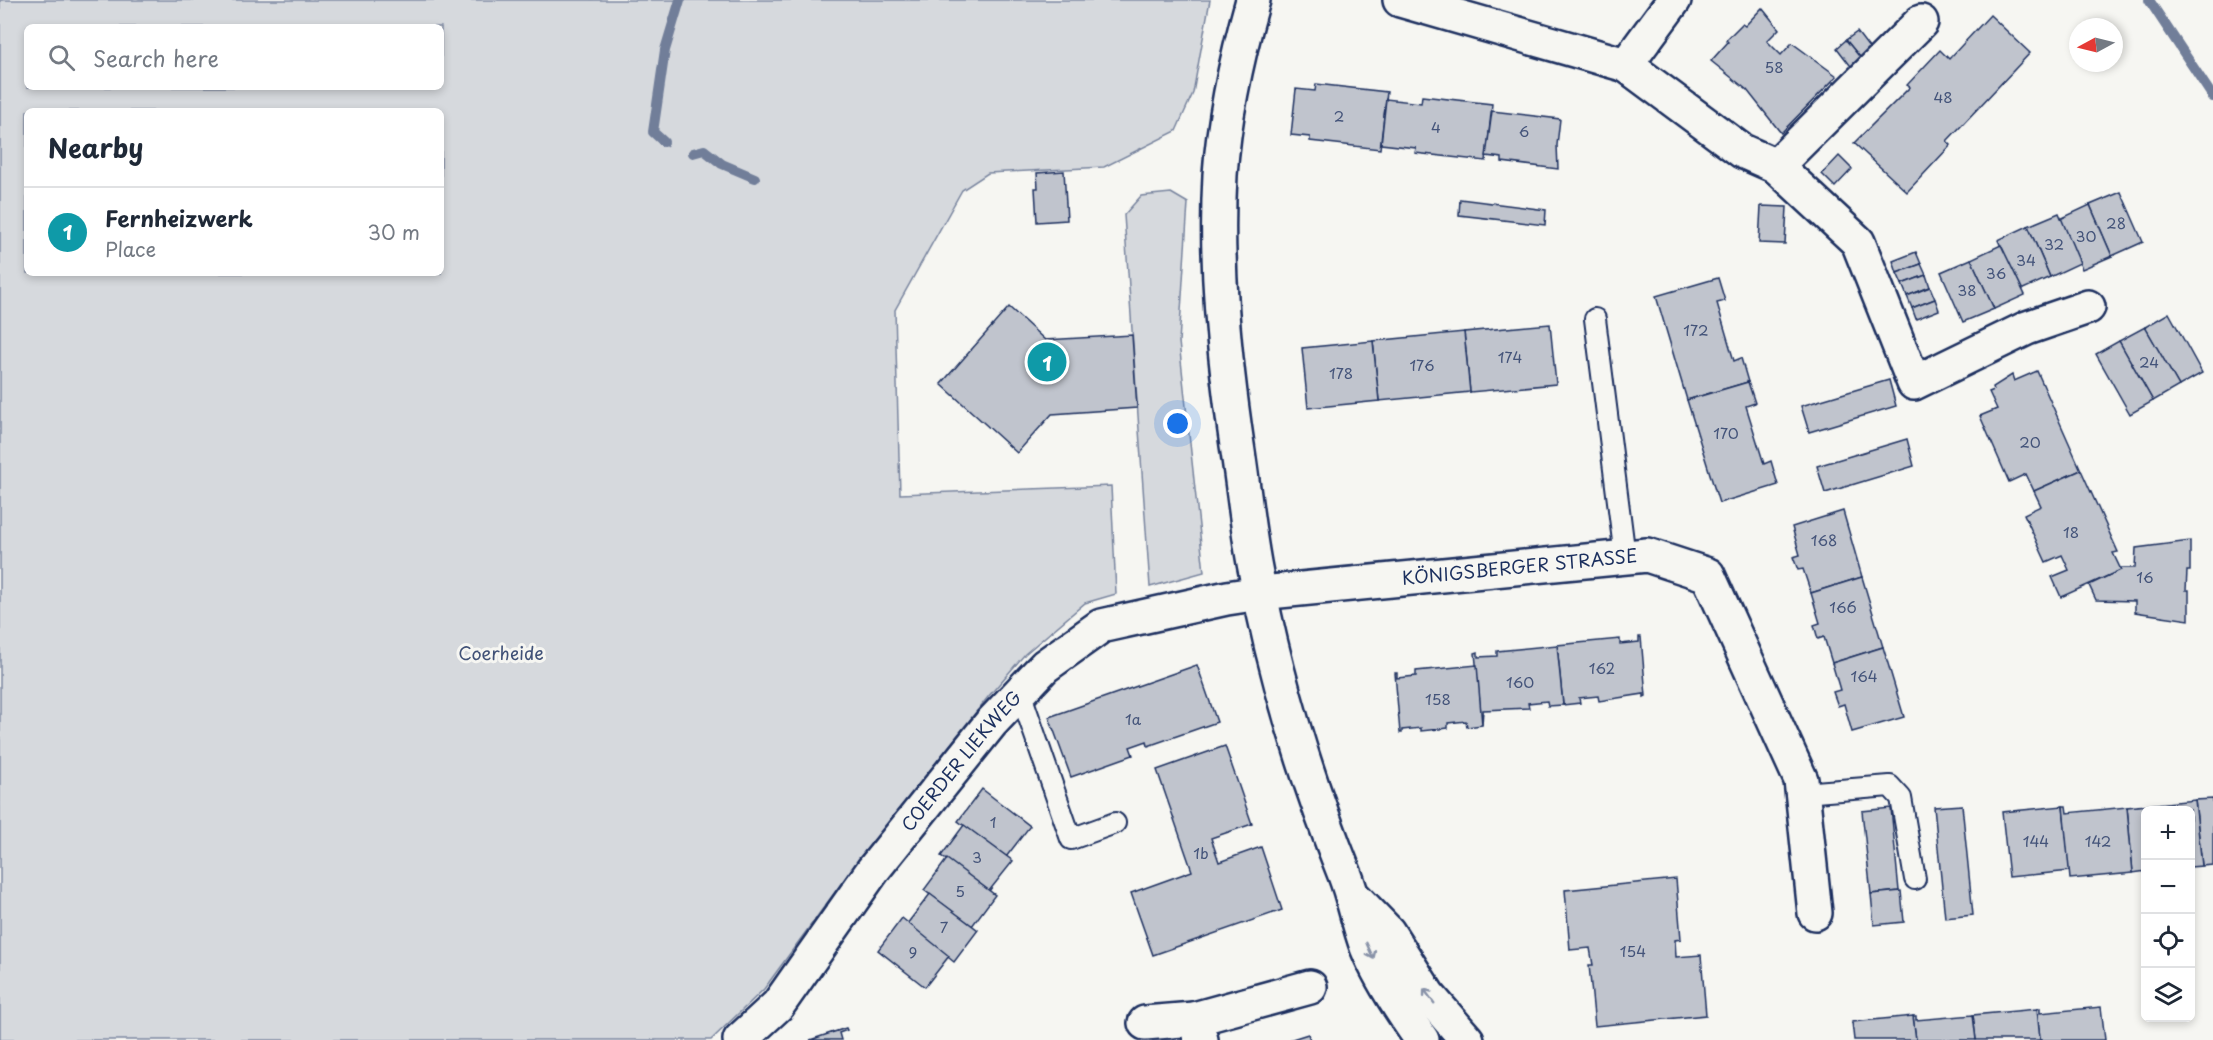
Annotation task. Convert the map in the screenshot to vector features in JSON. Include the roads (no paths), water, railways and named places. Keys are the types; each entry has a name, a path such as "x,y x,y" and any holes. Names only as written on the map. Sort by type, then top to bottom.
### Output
{"street":[{"path":"1253,0 1243,34 1227,114 1220,175 1219,241 1229,390 1254,562 1297,737 1318,804 1353,895 1367,947 1422,1040"},
{"path":"1400,0 1626,65 1742,151 1776,166 1858,242 1914,382 2027,328 2088,307"},
{"path":"1626,65 1674,0"},
{"path":"1776,166 1921,22"},
{"name":"KÖNIGSBERGER STRASSE","path":"1260,593 1647,555 1708,575 1801,780 1815,913"},
{"name":"COERDER LIEKWEG","path":"740,1040 778,1005 873,870 991,723 1045,666 1101,626 1227,598 1260,593"},
{"path":"1353,895 1388,933 1428,995 1467,1040"},
{"path":"1145,1023 1198,1029 1310,987"}],"lane":[{"path":"1595,319 1625,557"},
{"path":"1020,692 1071,839 1115,824"},
{"path":"1803,793 1890,786 1901,798 1915,879"}],"waterway":[{"path":"664,142 653,132 665,50 680,0"},
{"path":"2149,0 2213,97"},
{"path":"693,153 704,150 722,164 755,178"}],"place":[{"name":"Fernheizwerk","path":"1047,362"}],"park label":[{"name":"Coerheide","path":"501,654"}]}
